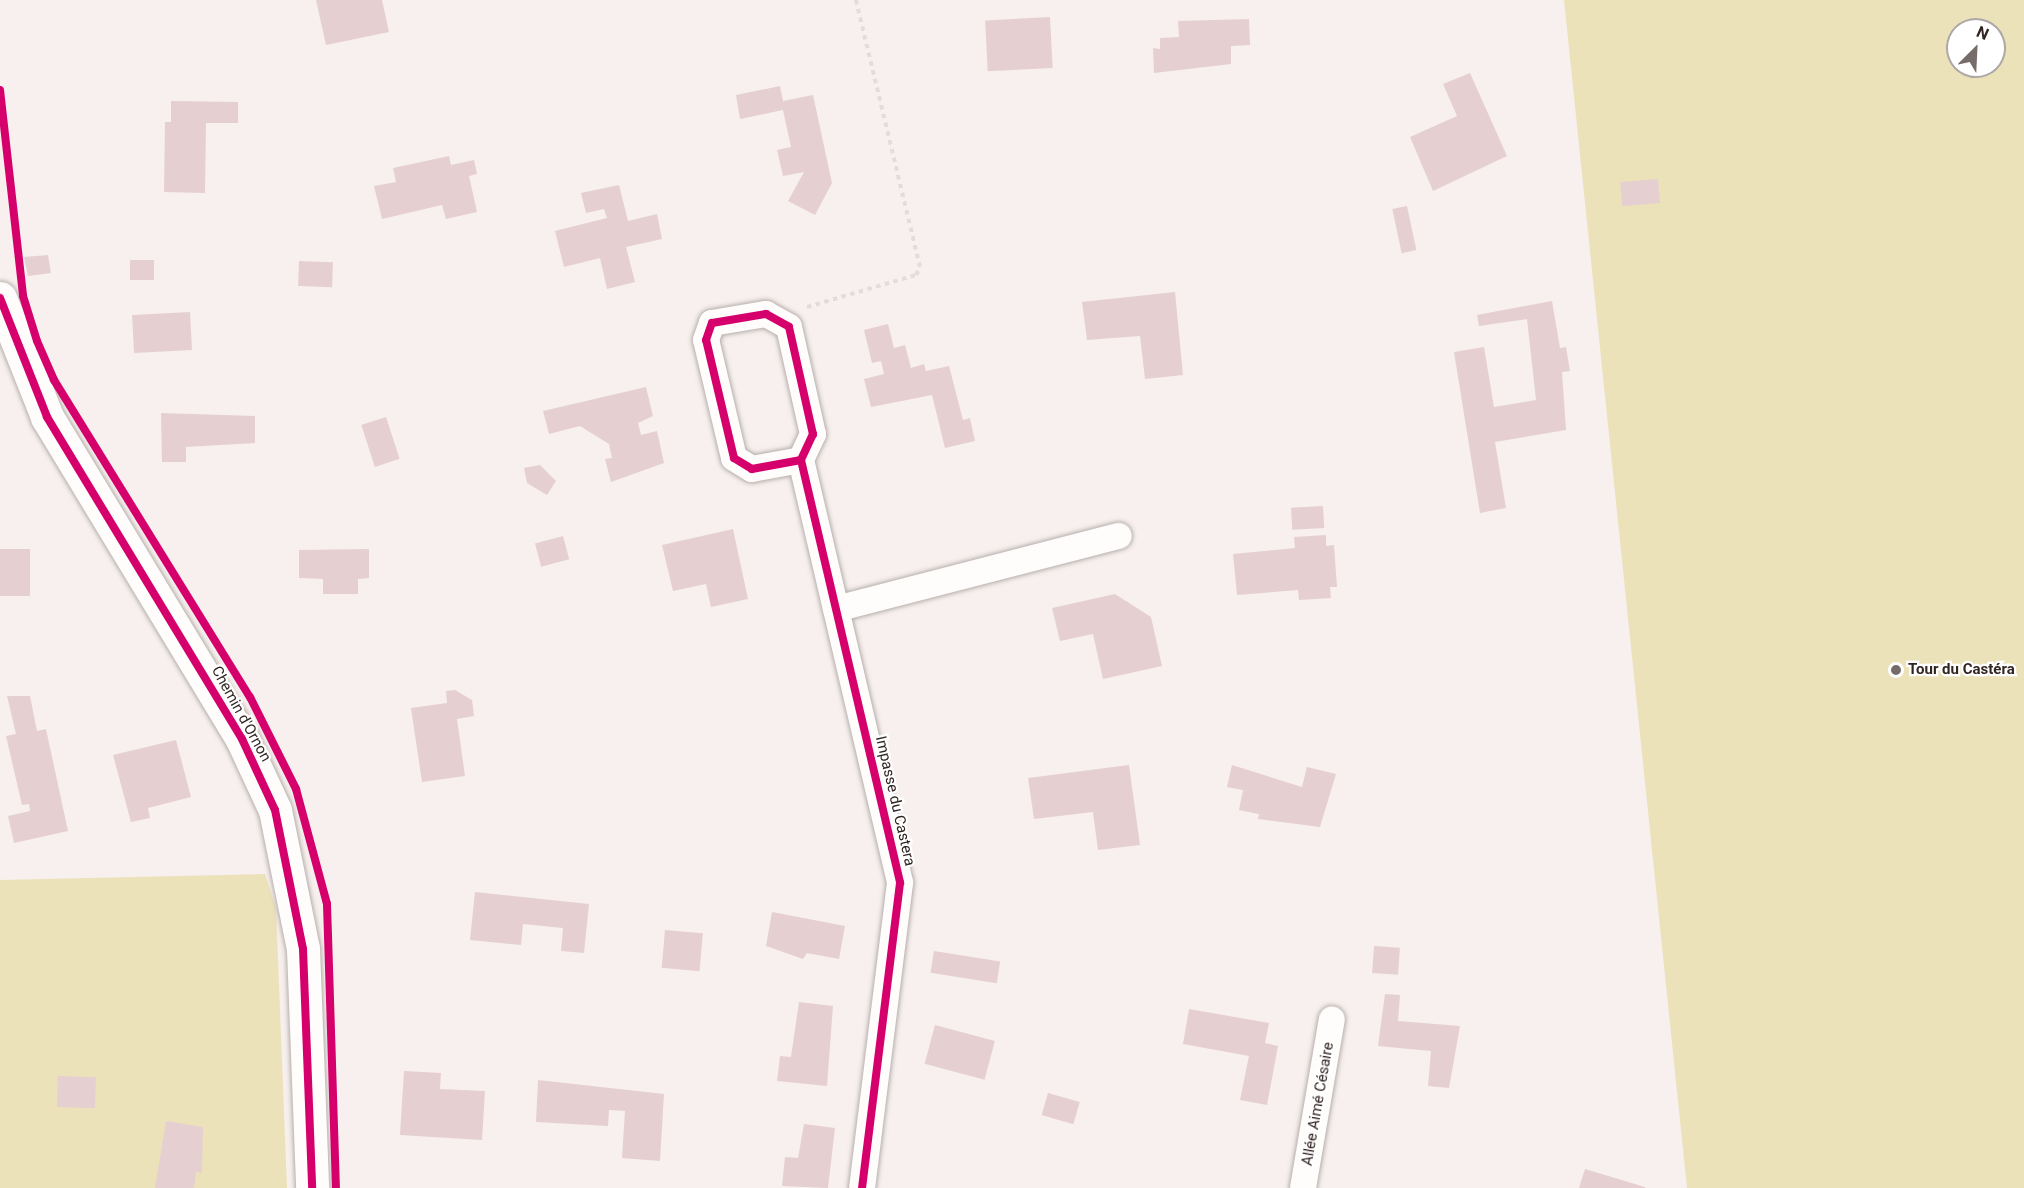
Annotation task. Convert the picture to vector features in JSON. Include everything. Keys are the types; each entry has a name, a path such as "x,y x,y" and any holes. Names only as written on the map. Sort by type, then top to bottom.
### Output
{"street":[{"name":"Chemin d'Ornon","path":"0,298 47,417 242,739 275,810 303,949 312,1188"},
{"path":"766,314 789,327 813,434 801,460 752,469 734,458 706,340 712,323 766,314"},
{"name":"Impasse du Castera","path":"801,460 900,883 862,1188"},
{"path":"836,609 1119,536"},
{"name":"Allée Aimé Césaire","path":"1304,1188 1332,1019"}],"path":[{"path":"789,327 801,310 819,300 916,275 920,267 856,0"}],"shaded area":[{"path":"1564,0 2024,0 2024,1188 1687,1188"},
{"path":"265,874 276,908 287,1188 0,1188 0,880"}],"building":[{"path":"316,0 382,0 389,32 326,45"},
{"path":"1050,17 1053,68 988,71 985,20"},
{"path":"1249,19 1250,45 1231,46 1231,64 1154,73 1153,48 1160,49 1160,38 1179,37 1178,21"},
{"path":"1470,73 1507,156 1433,191 1410,137 1457,116 1443,84"},
{"path":"780,86 783,101 813,95 832,183 815,215 788,201 804,172 783,176 777,150 791,147 783,110 740,119 736,95"},
{"path":"171,101 238,102 238,123 206,123 205,193 164,192 165,122 171,122"},
{"path":"449,156 451,165 474,160 477,174 469,176 477,212 446,219 442,205 382,219 374,186 396,182 393,168"},
{"path":"1658,179 1660,203 1622,206 1620,182"},
{"path":"619,185 628,221 657,214 662,239 626,247 635,282 607,289 600,258 564,267 555,231 607,218 604,209 586,213 581,193"},
{"path":"1407,206 1416,250 1402,253 1392,209"},
{"path":"48,255 51,273 28,276 24,257"},
{"path":"130,260 154,260 154,280 130,280"},
{"path":"299,261 333,262 332,287 298,286"},
{"path":"1175,292 1183,375 1145,379 1140,336 1087,340 1082,302"},
{"path":"1552,301 1560,348 1566,347 1570,371 1562,372 1566,430 1495,442 1506,508 1480,513 1454,352 1484,347 1494,407 1536,400 1527,319 1479,326 1477,315"},
{"path":"190,312 192,350 134,353 132,315"},
{"path":"888,324 894,348 905,345 911,368 924,364 926,371 949,366 963,420 970,418 975,441 945,448 932,395 871,407 864,379 884,374 881,361 872,363 864,330"},
{"path":"646,387 653,416 638,423 641,435 657,431 664,463 611,482 605,459 612,458 609,444 580,426 549,434 543,411"},
{"path":"161,413 255,416 255,443 186,447 186,462 162,462"},
{"path":"386,417 400,459 375,467 361,425"},
{"path":"540,465 556,481 547,495 527,483 524,468"},
{"path":"1323,506 1324,528 1292,530 1291,508"},
{"path":"733,529 748,599 711,607 706,584 673,591 662,545"},
{"path":"1326,535 1326,546 1334,545 1337,587 1330,587 1331,598 1299,600 1298,590 1237,595 1233,554 1295,548 1294,537"},
{"path":"563,536 569,559 541,567 535,544"},
{"path":"0,549 30,549 30,596 0,596"},
{"path":"369,549 369,578 358,579 358,594 323,594 323,579 299,578 299,550"},
{"path":"1115,594 1151,617 1162,666 1103,679 1093,634 1060,641 1052,608"},
{"path":"455,690 472,700 474,716 457,719 465,776 422,782 411,708 447,703 446,691"},
{"path":"7,696 30,696 37,731 46,729 68,831 14,843 8,816 30,811 29,804 22,805 6,736 16,734"},
{"path":"176,740 191,797 148,808 150,818 131,822 113,755"},
{"path":"1129,765 1140,845 1098,850 1093,812 1034,819 1028,778"},
{"path":"1232,765 1302,787 1307,767 1336,774 1320,827 1258,819 1259,814 1239,810 1243,790 1227,787"},
{"path":"475,892 589,904 584,953 561,951 563,928 523,924 521,945 470,940"},
{"path":"772,912 845,926 839,959 807,953 803,959 766,946"},
{"path":"665,930 703,933 700,971 662,968"},
{"path":"1374,946 1400,948 1398,975 1372,973"},
{"path":"934,951 1000,961 997,983 931,973"},
{"path":"1385,994 1400,995 1398,1021 1460,1026 1449,1088 1428,1086 1431,1051 1378,1046"},
{"path":"799,1002 833,1006 827,1086 777,1081 780,1056 791,1057"},
{"path":"1189,1009 1269,1023 1265,1043 1278,1046 1267,1105 1240,1100 1249,1056 1183,1044"},
{"path":"935,1025 995,1041 985,1080 925,1064"},
{"path":"404,1071 441,1073 440,1089 485,1091 482,1140 400,1135"},
{"path":"58,1076 96,1077 95,1108 57,1107"},
{"path":"538,1080 664,1094 660,1161 622,1158 625,1111 609,1110 608,1126 536,1122"},
{"path":"1048,1093 1080,1102 1073,1124 1042,1115"},
{"path":"166,1121 203,1127 202,1173 196,1172 194,1188 155,1188"},
{"path":"804,1124 835,1128 828,1188 782,1186 785,1157 798,1158"},
{"path":"1585,1169 1645,1187 1645,1188 1579,1188"}],"cycle path":[{"path":"0,90 23,296 37,341 54,380 250,697 296,789 327,904 336,1188"},
{"path":"0,298 47,417 242,739 275,810 303,949 312,1188"},
{"path":"801,460 752,469 734,458 706,340 712,323 766,314 789,327 813,434 801,460 900,883 862,1188"}],"place":[{"name":"Tour du Castéra","path":"1896,670"}]}
